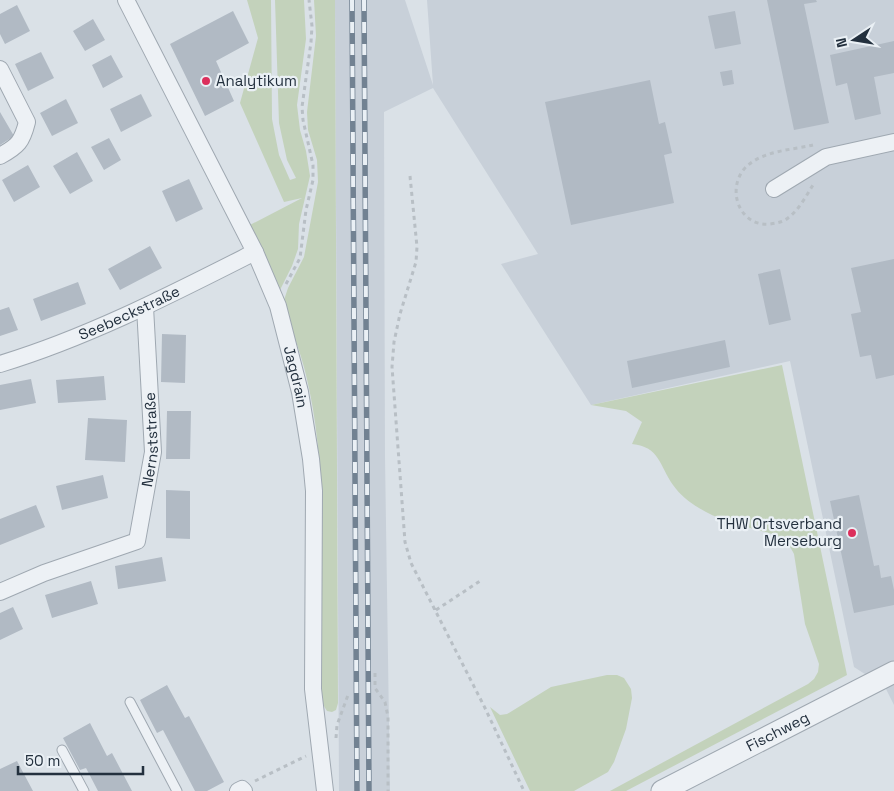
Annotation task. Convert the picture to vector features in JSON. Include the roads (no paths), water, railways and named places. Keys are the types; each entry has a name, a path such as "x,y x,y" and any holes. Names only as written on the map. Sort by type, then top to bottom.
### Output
{"street":[{"name":"Jagdrain","path":"126,0 254,252 278,306 300,392 311,459 314,492 313,689 325,791"},
{"path":"0,69 27,122 23,138 10,151 0,156"},
{"path":"774,189 826,156 894,142"},
{"name":"Seebeckstraße","path":"0,364 92,330 145,307 254,252"},
{"name":"Nernststraße","path":"0,592 44,573 137,541 153,452 145,307"},
{"name":"Fischweg","path":"662,791 894,672"}],"lane":[{"path":"130,702 177,791"},
{"path":"62,750 84,791"}],"railway":[{"path":"352,0 357,791"},
{"path":"364,0 369,791"}],"place":[{"name":"Analytikum","path":"206,81"},
{"name":"THW Ortsverband Merseburg","path":"852,533"}]}
